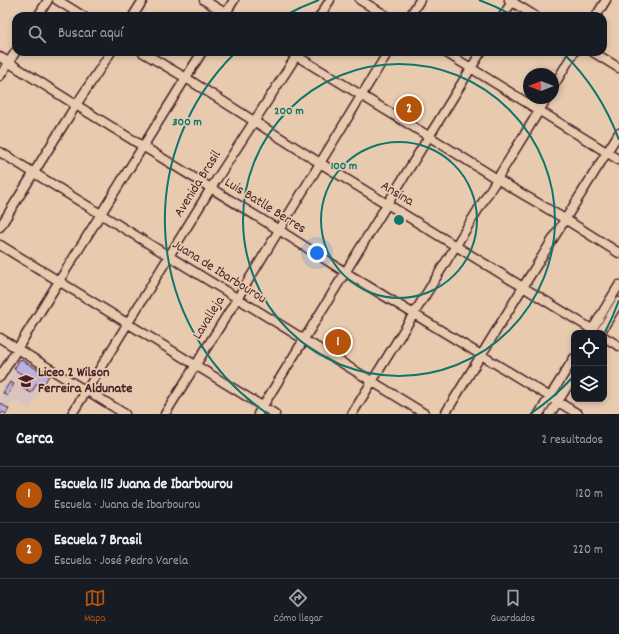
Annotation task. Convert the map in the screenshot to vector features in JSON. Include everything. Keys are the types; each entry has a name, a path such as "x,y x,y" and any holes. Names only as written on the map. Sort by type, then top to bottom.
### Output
{"street":[{"path":"40,12 48,0"},
{"path":"57,0 76,12"},
{"path":"135,12 142,0"},
{"path":"204,0 222,12"},
{"path":"228,12 234,0"},
{"path":"322,12 330,0"},
{"path":"360,0 380,12"},
{"path":"412,12 420,0"},
{"path":"598,12 606,0"},
{"path":"505,12 511,1 529,12"},
{"path":"0,76 13,56"},
{"path":"0,227 108,56"},
{"name":"Ansina","path":"149,56 592,330"},
{"path":"0,377 200,56"},
{"name":"Avenida Brasil","path":"72,414 293,56"},
{"path":"300,56 362,96 619,253"},
{"name":"Lavalleja","path":"165,414 386,56"},
{"path":"452,56 619,160"},
{"path":"258,414 478,56"},
{"path":"559,77 572,56"},
{"path":"600,56 619,68"},
{"name":"Luis Batlle Berres","path":"0,57 345,272 578,414"},
{"path":"352,414 542,104"},
{"path":"445,414 619,133"},
{"name":"Juana de Ibarbourou","path":"0,152 425,414"},
{"path":"0,245 275,414"},
{"path":"596,330 619,284"},
{"path":"597,330 619,302"},
{"path":"0,338 125,414"},
{"path":"607,339 619,346"},
{"path":"539,414 571,363"},
{"path":"550,414 571,381"},
{"path":"86,391 89,396 118,414"}],"shaded area":[{"name":"Liceo 2 Wilson Ferreira Aldunate","path":"21,358 49,375 29,409 14,400 5,414 0,414 0,392"}],"building":[{"path":"20,359 49,376 42,387 37,383 31,393 21,387 27,378 14,369"},
{"path":"10,382 14,384 7,396 3,393"},
{"path":"0,403 9,409 6,414 3,412 0,414"}],"place":[{"name":"Escuela 7 Brasil","path":"409,109"},
{"name":"Escuela 115 Juana de Ibarbourou","path":"338,342"},
{"name":"Liceo 2 Wilson Ferreira Aldunate","path":"26,381"}]}
